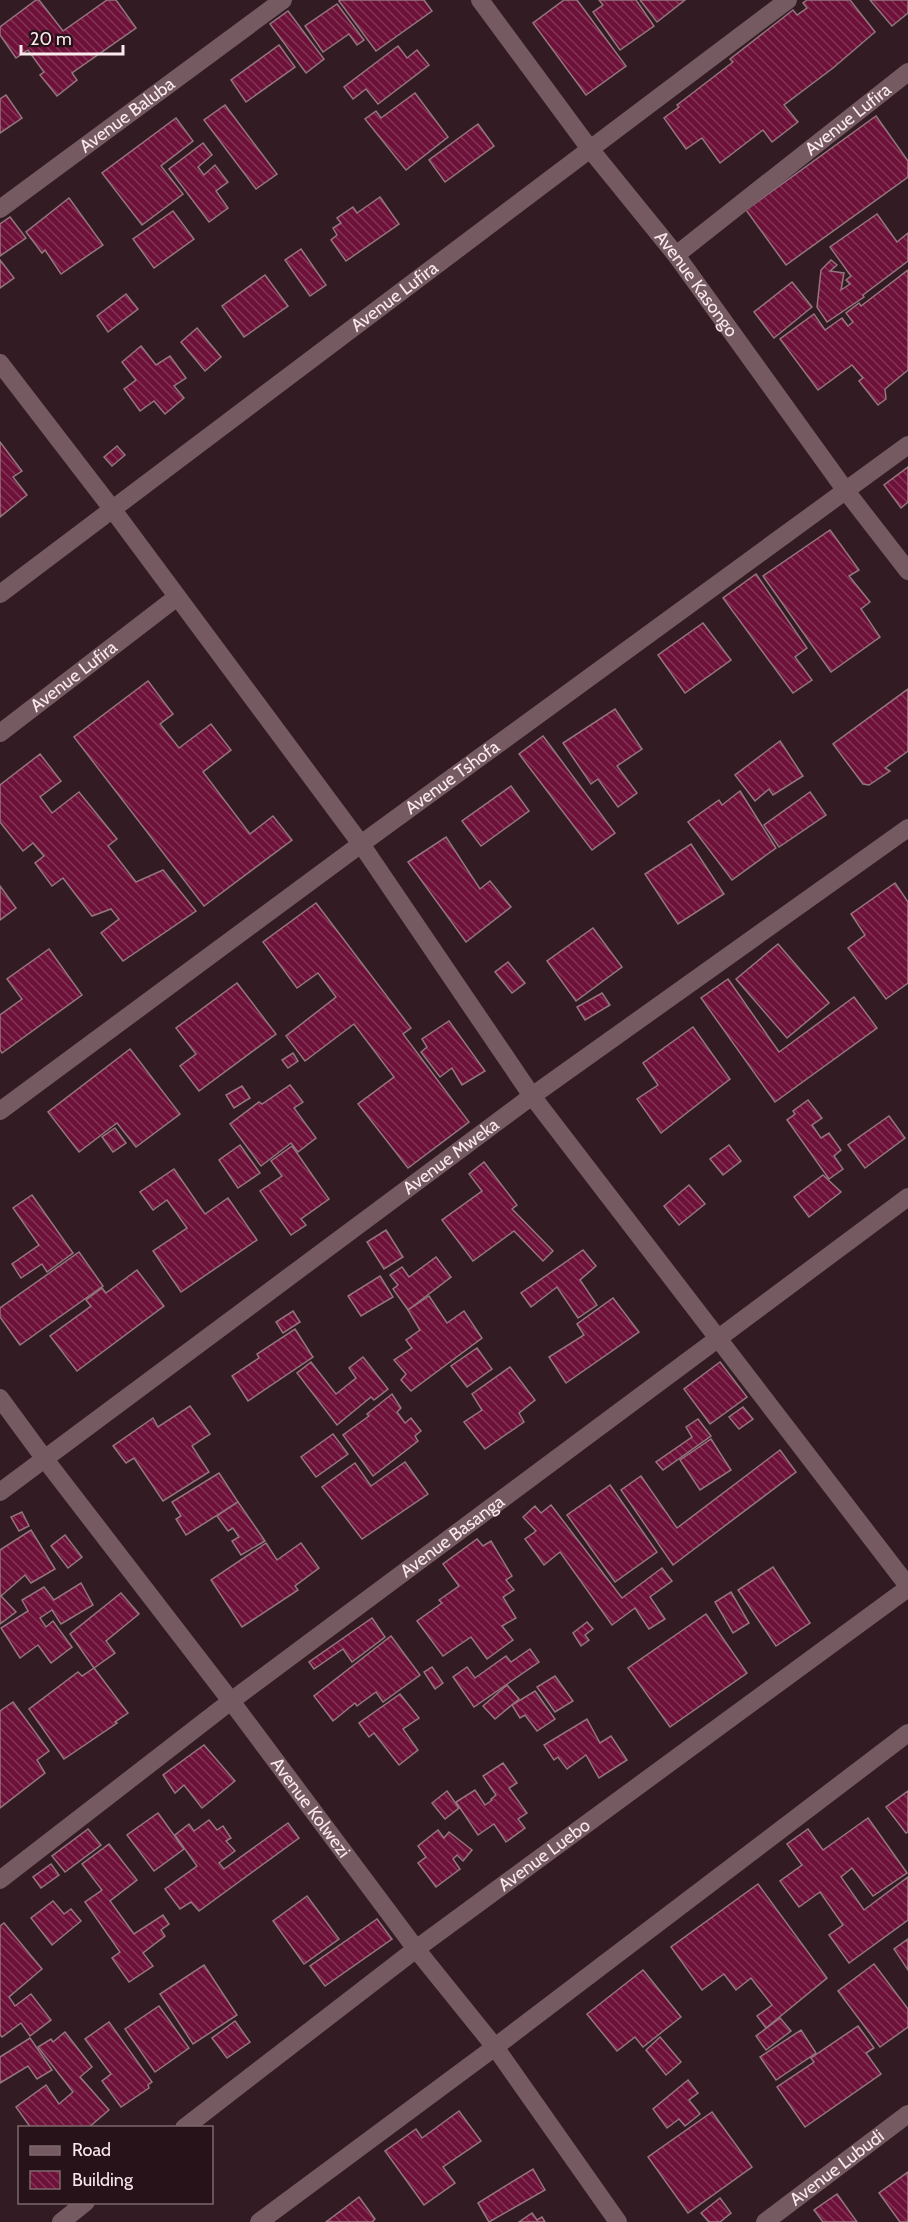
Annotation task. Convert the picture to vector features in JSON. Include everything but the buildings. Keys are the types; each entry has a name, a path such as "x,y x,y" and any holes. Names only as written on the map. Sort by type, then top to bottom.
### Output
{"street":[{"name":"Avenue Baluba","path":"0,209 283,0"},
{"name":"Avenue Kasongo","path":"480,0 590,149 676,255 846,491 908,571"},
{"name":"Avenue Lufira","path":"0,594 788,0"},
{"name":"Avenue Lufira","path":"676,255 908,72"},
{"path":"0,363 362,844 532,1096 908,1587"},
{"name":"Avenue Tshofa","path":"0,1111 908,445"},
{"name":"Avenue Lufira","path":"0,733 177,597"},
{"name":"Avenue Mweka","path":"0,1492 532,1096 908,828"},
{"name":"Avenue Basanga","path":"0,1880 231,1701 908,1197"},
{"name":"Avenue Kolwezi","path":"0,1398 416,1949 495,2047 618,2222"},
{"name":"Avenue Luebo","path":"185,2126 416,1949 908,1587"},
{"path":"259,2222 495,2047 908,1733"},
{"name":"Avenue Lubudi","path":"765,2222 908,2114"},
{"path":"61,2222 84,2204"}]}
